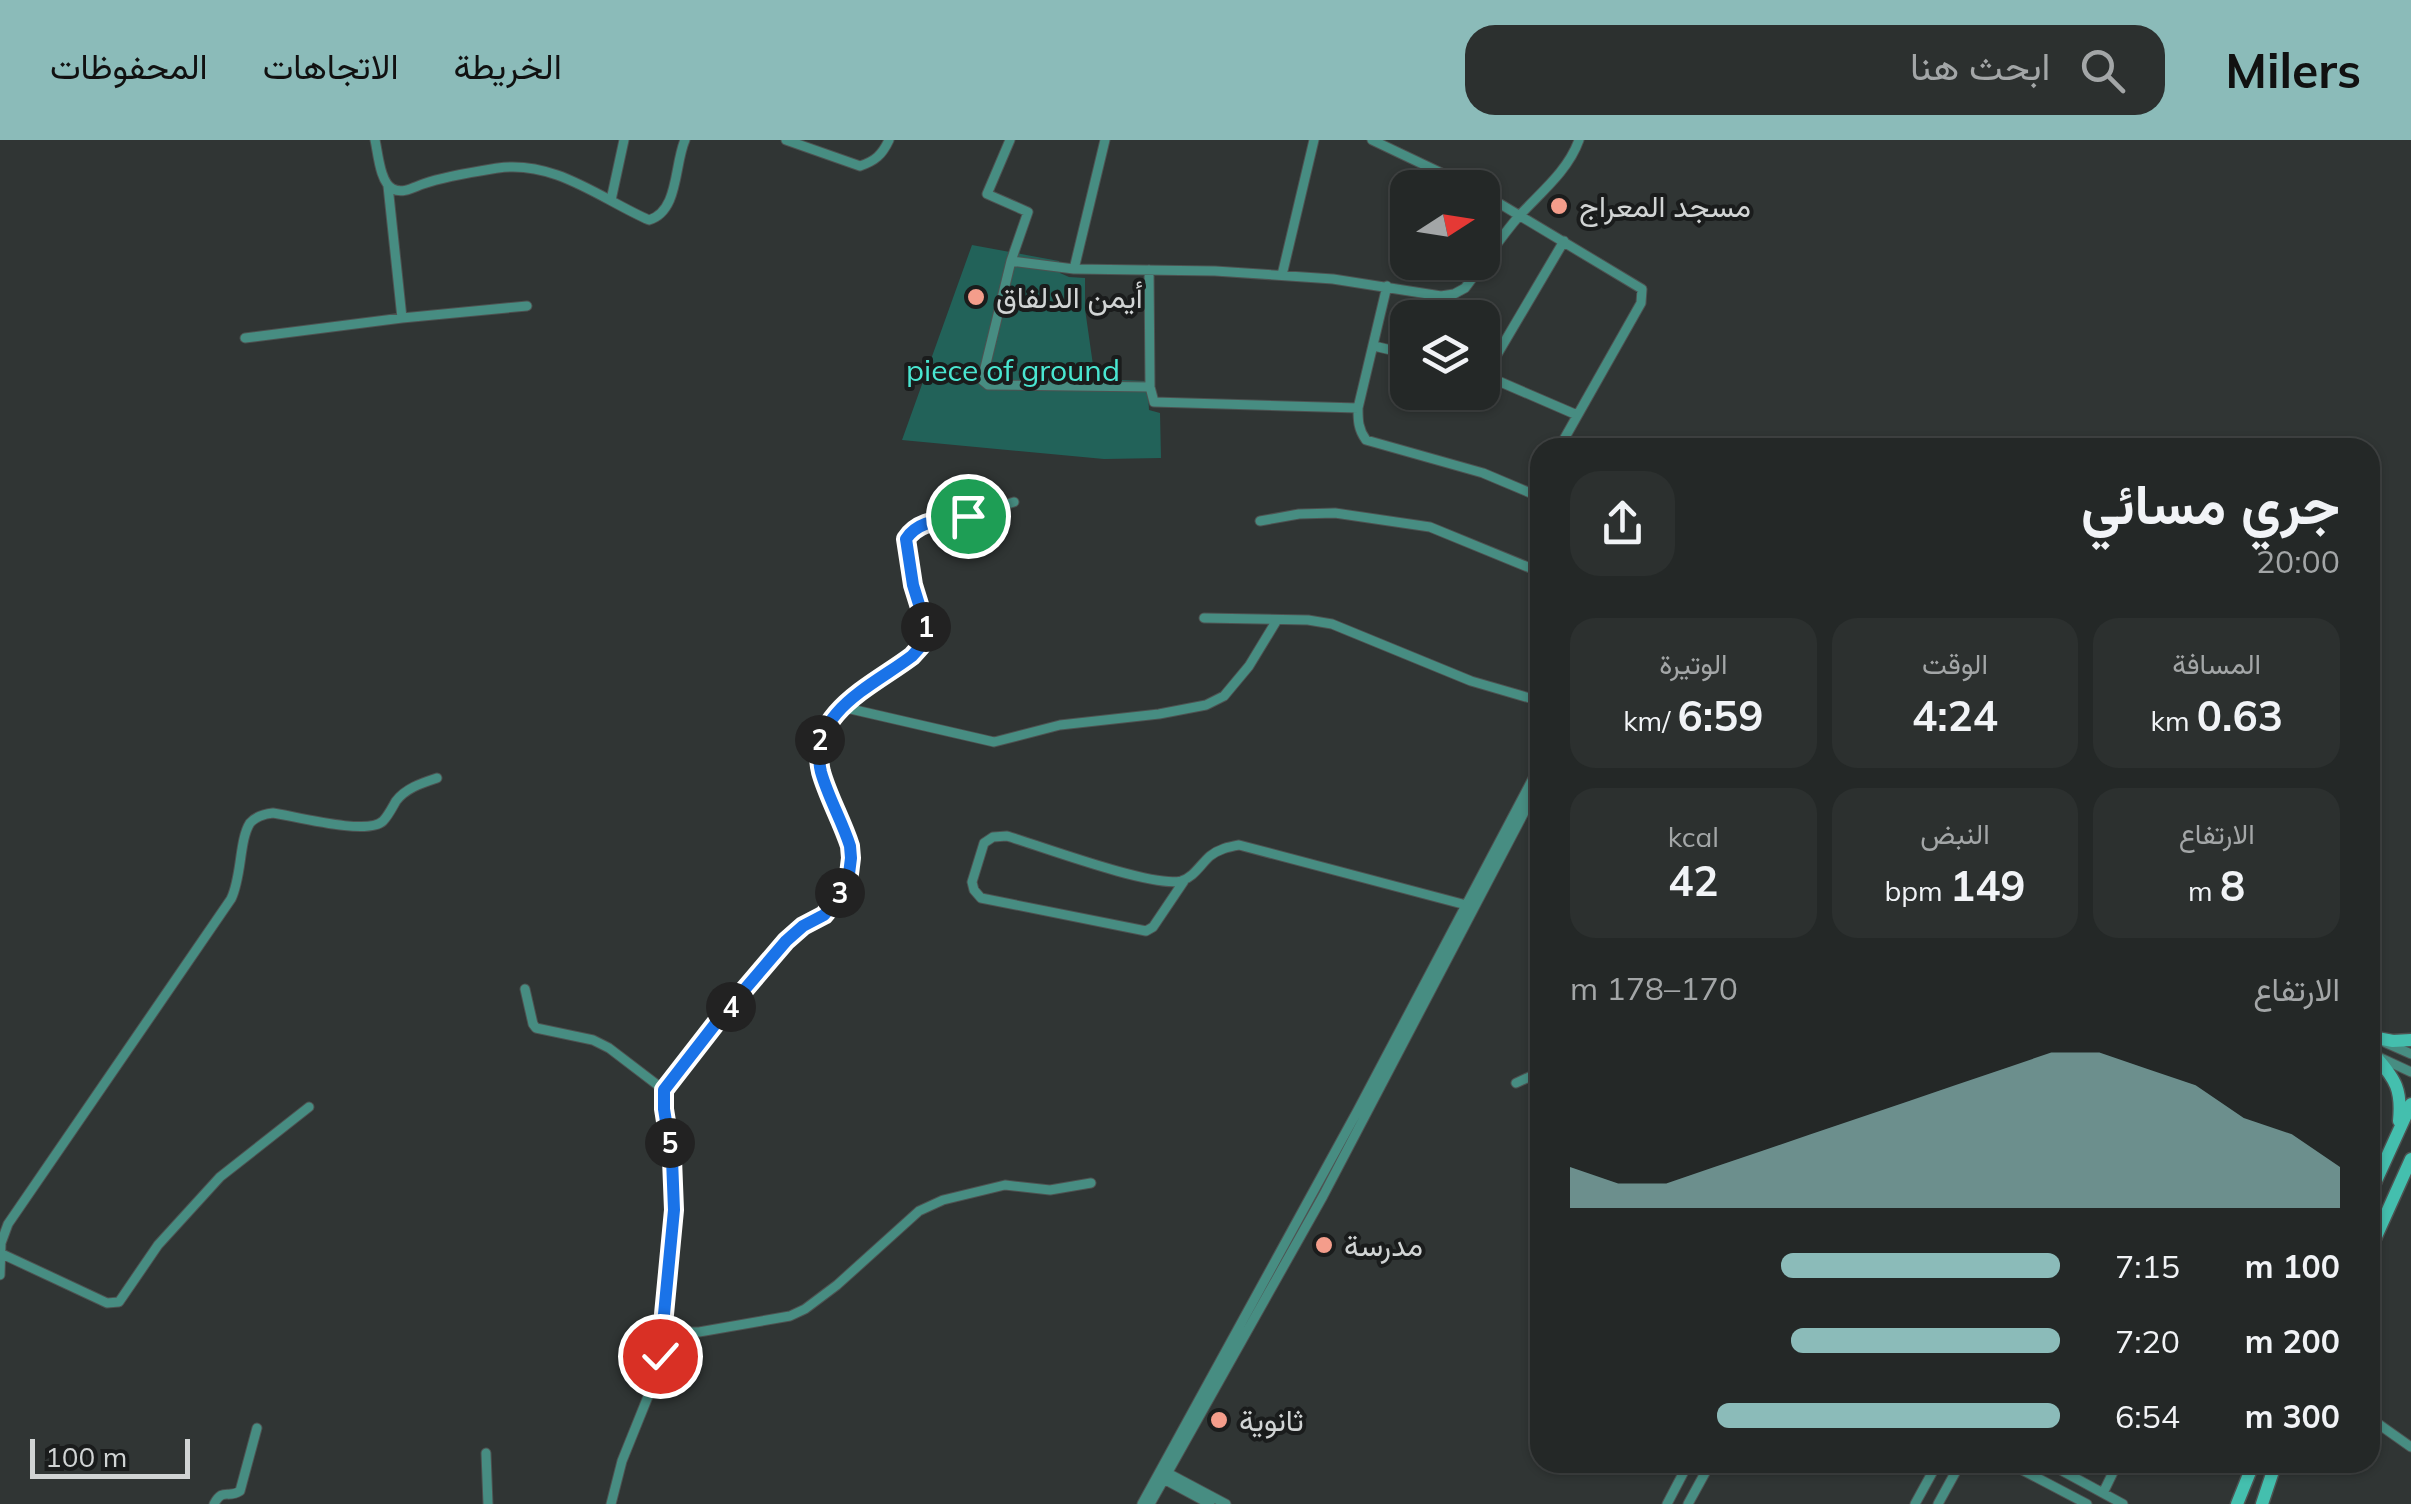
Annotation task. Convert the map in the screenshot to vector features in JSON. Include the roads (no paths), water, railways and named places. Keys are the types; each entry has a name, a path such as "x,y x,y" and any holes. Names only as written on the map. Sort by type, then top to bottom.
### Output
{"main road":[{"path":"2380,1039 2411,1040"},
{"path":"2380,1063 2400,1093 2399,1128"},
{"path":"2380,1171 2411,1104"},
{"path":"2380,1228 2411,1160"},
{"path":"2238,1504 2250,1473"},
{"path":"2262,1504 2272,1473"}],"street":[{"path":"375,140 388,186 402,318"},
{"path":"611,200 624,140"},
{"path":"388,186 400,191 443,178 505,167 521,168 586,186 649,220 663,213 672,197 685,140"},
{"path":"786,140 860,166 874,161 889,140"},
{"path":"1010,140 986,194 1028,212 1011,261 982,380 1150,387"},
{"path":"1074,270 1106,140"},
{"path":"1282,276 1314,140"},
{"path":"1372,140 1435,170"},
{"path":"1011,261 1074,270 1334,279 1441,296 1454,294 1465,288 1564,166 1579,140"},
{"path":"1500,204 1639,285 1643,294 1564,438"},
{"path":"1500,348 1564,242"},
{"path":"1149,270 1150,387 1154,402 1358,408"},
{"path":"1387,286 1358,408 1360,432 1366,440 1483,473 1530,492"},
{"path":"245,338 526,306"},
{"path":"1374,346 1390,350"},
{"path":"1500,381 1577,414"},
{"path":"611,1504 622,1460 649,1394 664,1332 674,1210 664,1090 786,941 824,915 849,874 850,846 821,772 819,752 825,727 842,707 912,656 924,636 924,619 905,543 913,529 926,522 968,516 1014,502"},
{"path":"1260,521 1335,513 1430,527 1530,568"},
{"path":"1204,618 1332,624 1471,681 1530,698"},
{"path":"842,707 994,742 1060,725 1159,714 1224,696 1250,666 1277,620"},
{"path":"0,1275 4,1222 231,899 240,876 251,821 273,813 375,826 382,824 402,794 438,778"},
{"path":"1469,906 1530,785"},
{"path":"1142,1504 1162,1474 1530,799"},
{"path":"1184,880 1153,928 1146,932 980,898 972,882 984,843 992,837 1007,836 1148,879 1171,882 1194,874 1222,848 1239,845 1469,906"},
{"path":"525,988 536,1028 580,1036 609,1048 664,1090"},
{"path":"2380,1041 2411,1054"},
{"path":"2380,1058 2411,1072"},
{"path":"1516,1083 1530,1077"},
{"path":"0,1252 107,1303 119,1302 158,1245 220,1178 309,1107"},
{"path":"664,1332 699,1332 790,1316 837,1285 919,1211 943,1200 1005,1185 1050,1190 1091,1183"},
{"path":"2380,1425 2411,1446"},
{"path":"214,1504 218,1496 240,1491 257,1428"},
{"path":"486,1452 488,1504"},
{"path":"1667,1504 1684,1473"},
{"path":"1688,1504 1705,1473"},
{"path":"1915,1504 1932,1473"},
{"path":"1938,1504 1955,1473"},
{"path":"2028,1473 2087,1504"},
{"path":"2067,1473 2123,1504"},
{"path":"2104,1492 2113,1473"},
{"path":"1150,1504 1162,1474"},
{"path":"1162,1474 1210,1504"},
{"path":"1162,1474 1226,1504"}],"place":[{"name":"مسجد المعراج","path":"1559,206"},
{"name":"أيمن الدلفاق","path":"976,297"},
{"name":"مدرسة","path":"1324,1245"},
{"name":"ثانوية","path":"1219,1420"}],"park label":[{"name":"piece of ground","path":"1013,370"}]}
